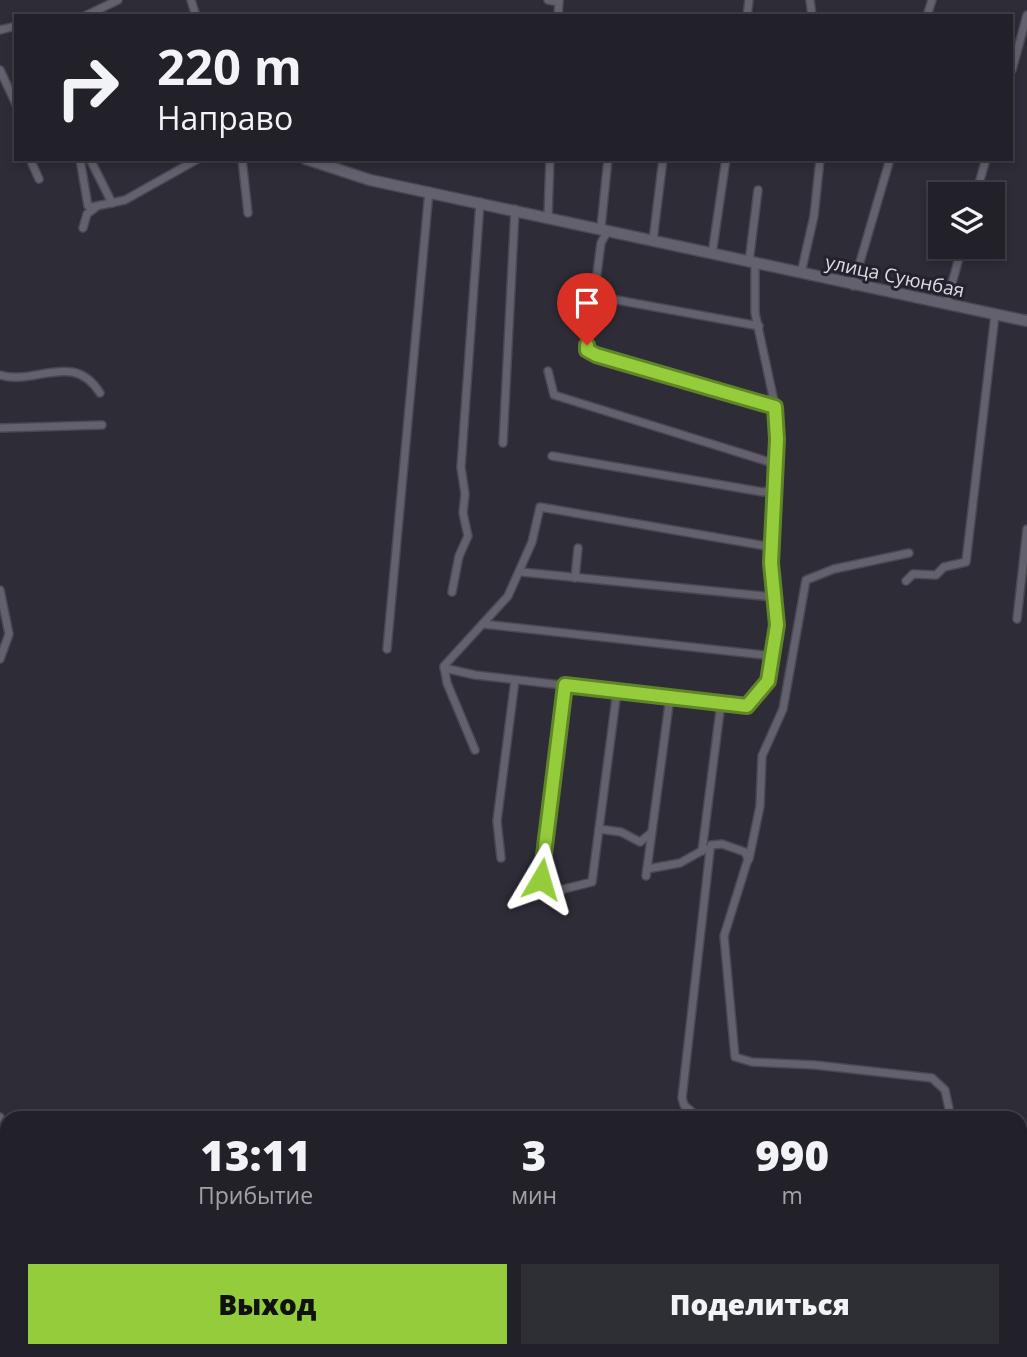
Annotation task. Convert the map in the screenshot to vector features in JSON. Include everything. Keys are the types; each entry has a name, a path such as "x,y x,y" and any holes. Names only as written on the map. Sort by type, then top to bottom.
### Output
{"street":[{"path":"89,14 118,0"},
{"path":"548,0 559,1"},
{"path":"1013,66 1027,15"},
{"path":"0,70 14,100"},
{"path":"31,161 39,179"},
{"path":"80,161 86,201 88,206 95,207"},
{"path":"91,161 112,203"},
{"path":"83,229 89,211 95,207 125,200 194,161"},
{"path":"242,161 248,213"},
{"path":"312,161 370,180 548,216 550,161"},
{"path":"608,161 605,228 587,350 596,355 775,407"},
{"path":"653,240 663,161"},
{"path":"712,254 726,161"},
{"path":"801,273 814,216 820,161"},
{"path":"852,286 889,161"},
{"path":"979,182 985,161"},
{"path":"444,668 515,680 721,703 750,704 768,681 777,625 773,597 772,547 776,464 775,407 755,313 752,262 758,190"},
{"path":"387,649 429,191"},
{"path":"452,592 459,556 468,536 463,513 465,494 461,467 480,202"},
{"path":"503,443 515,209"},
{"name":"улица Суюнбая","path":"548,216 852,286 1027,321"},
{"path":"946,305 959,259"},
{"path":"595,296 729,323 759,326"},
{"path":"906,581 913,574 936,575 944,567 966,562 995,315"},
{"path":"0,375 18,379 65,369 78,374 100,393"},
{"path":"548,370 554,395 776,464"},
{"path":"0,428 102,425"},
{"path":"552,456 763,492 774,490"},
{"path":"444,668 456,650 508,596 521,572 542,506 772,547"},
{"path":"1017,619 1027,530"},
{"path":"575,578 578,548"},
{"path":"909,553 834,569 806,580 783,709 762,756 760,806 748,859 724,936 735,1057 752,1062 815,1065 933,1078 945,1090 950,1111"},
{"path":"577,560 586,579"},
{"path":"521,572 773,597"},
{"path":"0,590 9,634 0,659"},
{"path":"483,624 773,656"},
{"path":"444,668 458,714 475,750"},
{"path":"501,858 497,821 515,680"},
{"path":"565,685 541,884 536,896 592,883 617,691"},
{"path":"670,697 647,872 680,863 711,845 732,847 745,852 748,859"},
{"path":"702,851 721,703"},
{"path":"599,829 621,832 640,842 652,833"},
{"path":"732,847 753,834"},
{"path":"691,1111 684,1105 682,1098 711,845"}],"route":[{"path":"541,879 565,685 747,706 768,681 777,625 771,563 777,439 775,407 756,404 596,355 587,350 587,345"}]}
